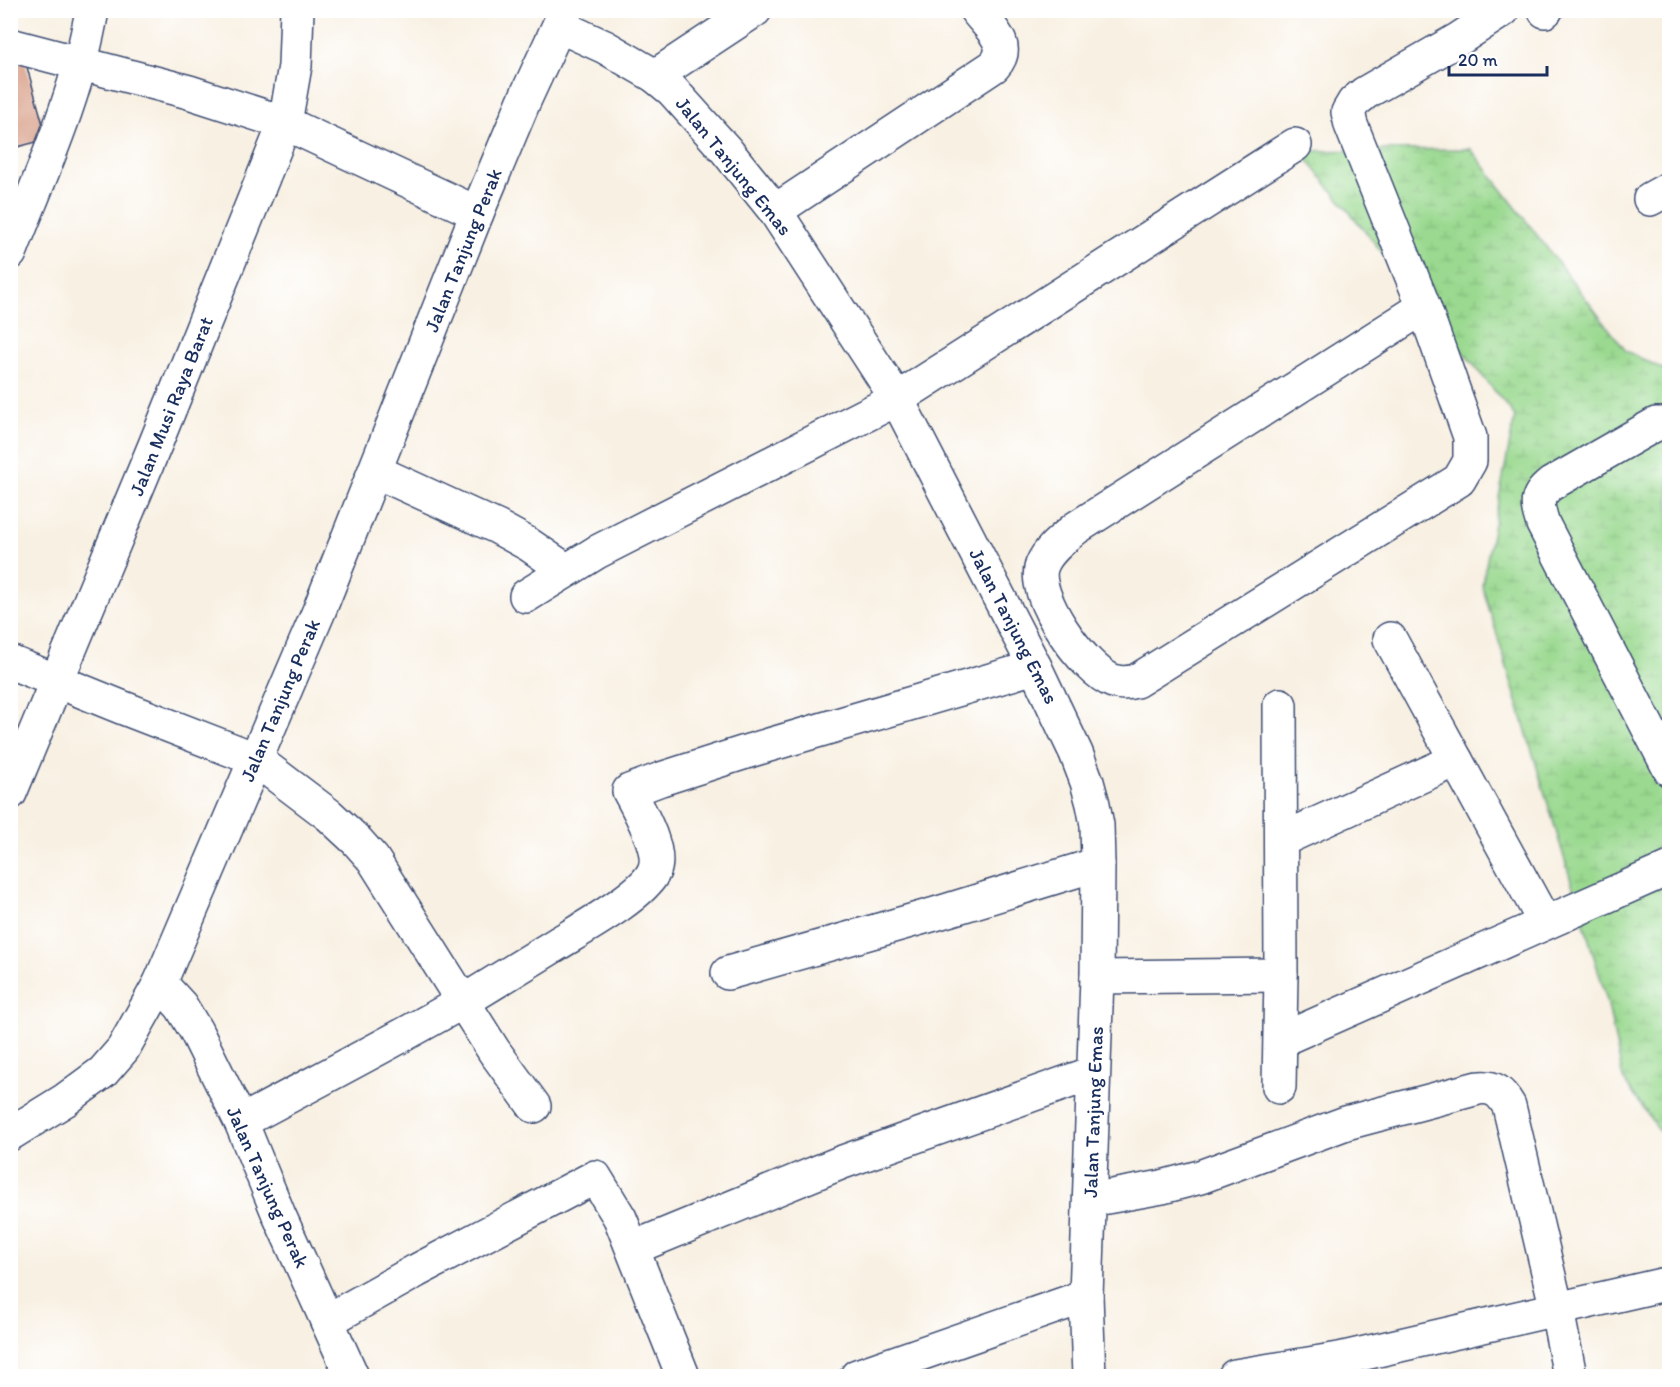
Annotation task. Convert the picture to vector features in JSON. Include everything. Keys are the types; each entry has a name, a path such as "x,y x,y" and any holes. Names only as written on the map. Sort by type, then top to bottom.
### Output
{"street":[{"path":"10,253 20,202 56,136 81,64 92,10"},
{"name":"Jalan Musi Raya Barat","path":"10,793 160,434 285,123 295,66 297,10"},
{"path":"776,211 994,66 1001,58 1002,46 976,10"},
{"path":"1424,307 1076,528 1060,542 1042,565 1040,577 1045,596 1060,626 1086,662 1114,681 1125,684 1136,681 1459,480 1470,461 1470,437 1424,307 1351,125 1348,112 1354,102 1365,93 1459,39 1503,10"},
{"path":"655,76 754,11"},
{"name":"Jalan Tanjung Emas","path":"562,18 605,47 655,76 672,90 726,150 776,211 897,399 1035,667 1062,722 1087,782 1097,825 1098,864 1097,977 1086,1296 1089,1377"},
{"name":"Jalan Tanjung Perak","path":"352,1377 279,1215 241,1122 196,1031 181,1006 160,983 319,611 477,213 562,18"},
{"path":"10,45 189,92 285,123 477,213"},
{"path":"526,596 618,541 897,399 1295,145"},
{"path":"1670,424 1656,424 1551,484 1542,491 1538,508 1543,524 1670,770"},
{"path":"375,471 497,527 528,544 566,570"},
{"path":"1390,639 1545,923"},
{"path":"10,662 255,759 329,815 368,853 494,1051 534,1106"},
{"path":"241,1122 463,1001 608,913 650,879 657,860 642,816 629,791 752,750 1035,667"},
{"path":"1279,1087 1281,1040 1280,705"},
{"path":"1281,840 1455,760"},
{"path":"728,973 935,915 1098,864"},
{"path":"1281,1040 1670,868"},
{"path":"1097,977 1281,975"},
{"path":"10,1134 103,1072 123,1049 160,983"},
{"path":"633,1248 840,1163 1093,1073"},
{"path":"1090,1200 1162,1187 1200,1177 1346,1123 1487,1087 1495,1089 1502,1094 1509,1106 1557,1310 1570,1377"},
{"path":"327,1321 594,1177 620,1218 683,1377"},
{"path":"1234,1377 1339,1359 1670,1283"},
{"path":"857,1377 1086,1296"}],"green space":[{"path":"1471,149 1626,351 1669,372 1669,1145 1623,1079 1607,1000 1482,585 1515,416 1300,151"}],"building":[{"path":"25,60 47,139 10,149 10,63"}]}
